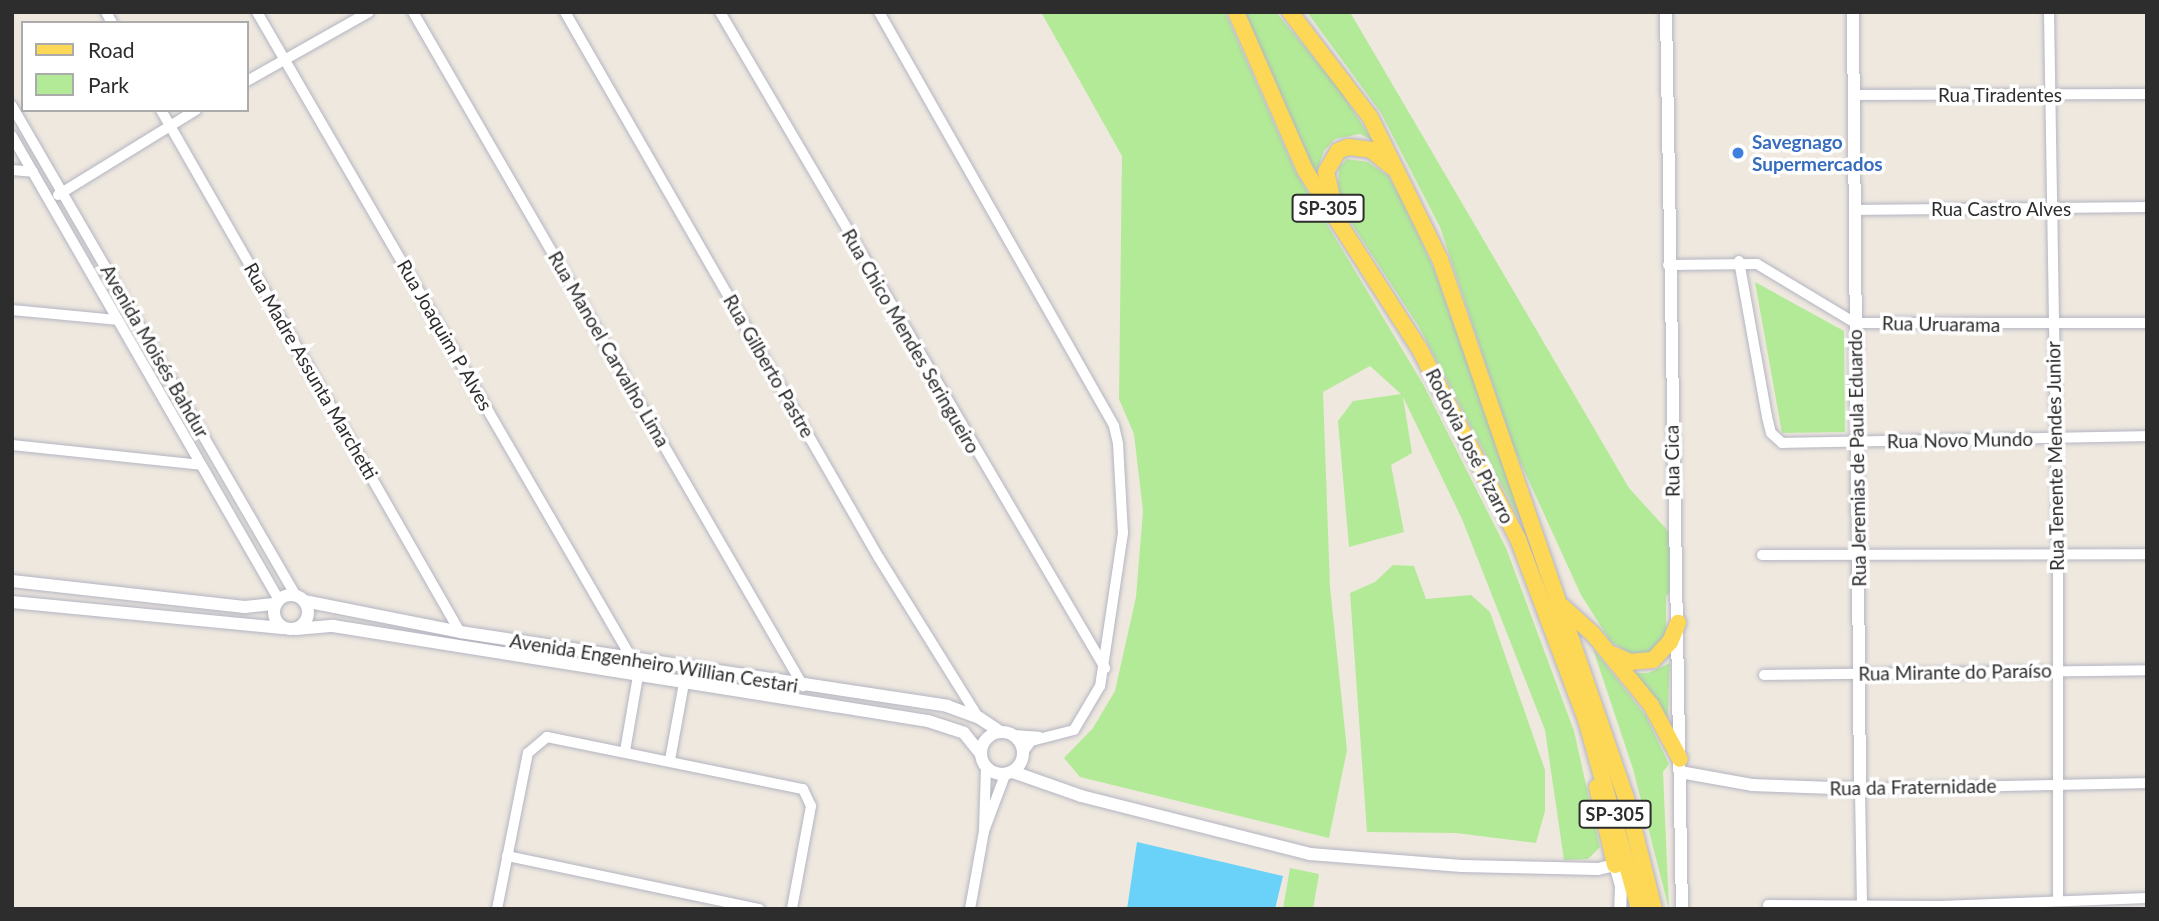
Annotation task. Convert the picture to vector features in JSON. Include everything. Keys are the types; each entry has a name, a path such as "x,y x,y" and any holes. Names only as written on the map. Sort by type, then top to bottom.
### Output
{"main road":[{"name":"Rodovia José Pizarro","path":"1236,12 1288,136 1343,231 1392,302 1461,425 1533,577 1601,766 1639,909"},
{"name":"Rodovia José Pizarro","path":"1290,12 1370,117 1404,179 1440,259 1562,606 1626,799 1654,909"},
{"path":"1343,231 1327,180 1330,161 1338,151 1348,147 1371,150 1404,179"},
{"path":"1533,577 1589,752 1615,865"},
{"path":"1562,606 1605,649 1651,705 1680,765"},
{"path":"1605,649 1630,662 1653,660 1670,642 1678,623"}],"street":[{"name":"Rua Joaquim P Alves","path":"257,12 632,659"},
{"path":"248,80 369,12"},
{"name":"Rua Manoel Carvalho Lima","path":"413,12 803,686"},
{"name":"Rua Gilberto Pastre","path":"565,12 880,558 978,717"},
{"name":"Rua Chico Mendes Seringueiro","path":"720,12 1105,668"},
{"path":"879,12 935,117 1114,426 1123,491 1123,533 1105,668 1093,704 1074,730 1031,741 1009,773 984,831"},
{"name":"Rua Cica","path":"1666,12 1668,265 1678,623 1682,909"},
{"name":"Rua Jeremias de Paula Eduardo","path":"1853,12 1858,673 1863,905"},
{"name":"Rua Tenente Mendes Junior","path":"2049,12 2052,325 2058,555 2058,899"},
{"name":"Rua Tiradentes","path":"1854,95 2147,94"},
{"name":"Avenida Moisés Bahdur","path":"12,106 300,598"},
{"name":"Rua Madre Assunta Marchetti","path":"162,112 460,632"},
{"path":"51,200 193,112"},
{"name":"Avenida Moisés Bahdur","path":"12,136 51,200 277,602"},
{"path":"12,170 33,172"},
{"name":"Rua Castro Alves","path":"1854,210 2147,207"},
{"name":"Rua Uruarama","path":"1668,265 1740,261 1763,267 1855,323 2147,323"},
{"name":"Rua Novo Mundo","path":"1740,261 1771,433 1789,445 2147,436"},
{"path":"12,310 117,320"},
{"path":"12,445 201,465"},
{"path":"1762,555 2147,554"},
{"path":"12,582 258,607 277,602 300,598 307,617 290,629 275,621 277,602"},
{"path":"154,614 156,597"},
{"name":"Avenida Engenheiro Willian Cestari","path":"300,598 460,632 947,706 978,717 1006,734"},
{"name":"Avenida Engenheiro Willian Cestari","path":"12,601 290,629 323,625 928,721 964,733 980,753"},
{"name":"Rua Mirante do Paraíso","path":"1764,675 2147,670"},
{"path":"625,751 638,676"},
{"path":"670,760 684,683"},
{"path":"970,909 984,831 986,768 980,753 986,739 1006,734 1049,737"},
{"path":"1006,734 1023,756 1033,780"},
{"path":"497,909 523,770 536,743 558,737 796,785 809,796 810,817 792,909"},
{"name":"Rua da Fraternidade","path":"1680,765 1752,785 1860,789 2147,783"},
{"path":"986,768 1160,818 1348,860 1574,869 1615,865 1620,909"},
{"path":"507,856 758,909"},
{"path":"1768,905 1941,907 2058,899 2074,904 2147,898"}],"green space":[{"path":"1041,12 1225,12 1295,171 1423,384 1506,548 1574,731 1600,847 1588,859 1564,860 1545,730 1462,519 1403,397 1412,453 1391,465 1404,532 1349,547 1338,421 1353,401 1401,394 1370,366 1323,392 1330,587 1347,750 1329,838 1080,777 1064,758 1093,728 1115,691 1136,597 1143,511 1134,434 1119,399 1122,156"},
{"path":"1243,12 1276,12 1340,90 1372,140 1360,134 1335,139 1324,151 1316,174"},
{"path":"1307,12 1350,12 1629,488 1670,533 1673,590 1666,596 1666,639 1650,652 1631,654 1611,642 1581,595 1513,446 1440,227 1381,113"},
{"path":"1347,159 1368,162 1388,176 1400,197 1434,269 1530,539 1419,327 1346,215 1338,186 1339,168"},
{"path":"1755,282 1844,331 1845,432 1782,433"},
{"path":"1393,565 1414,566 1426,599 1471,595 1490,612 1545,770 1545,811 1536,843 1456,833 1367,832 1350,593 1375,582"},
{"path":"1593,649 1646,716 1669,764 1663,772 1669,909 1633,769"},
{"path":"1670,663 1668,718 1633,673 1648,673"},
{"path":"1290,868 1319,874 1313,909 1283,909"}],"water":[{"path":"1137,842 1283,876 1275,909 1127,909"}],"place":[{"name":"Savegnago Supermercados","path":"1738,153"}]}
